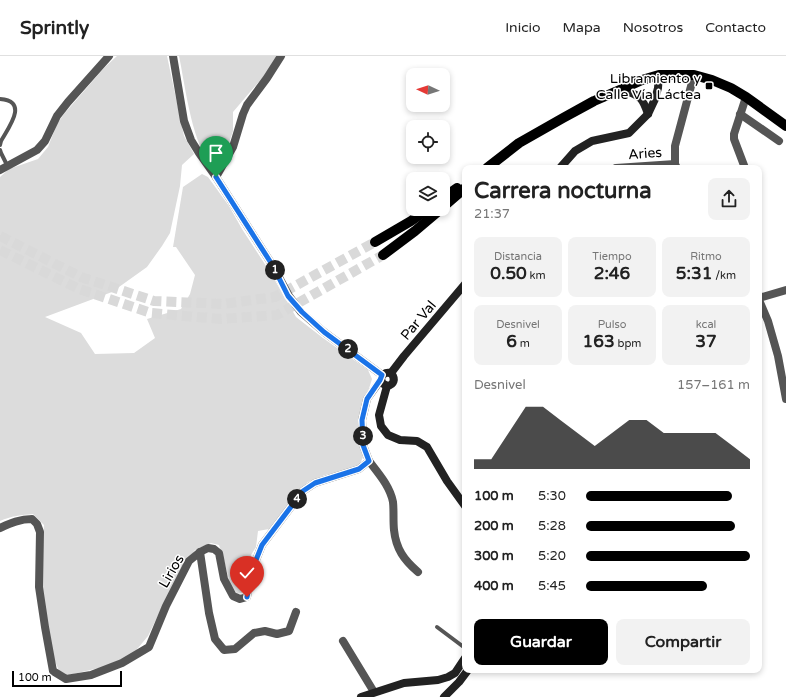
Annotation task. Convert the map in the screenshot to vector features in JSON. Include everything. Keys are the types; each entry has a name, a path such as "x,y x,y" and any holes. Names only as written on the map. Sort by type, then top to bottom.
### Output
{"main road":[{"path":"491,165 519,143 582,108 642,80 659,75 694,75 712,80 731,88 746,97 786,126"},
{"path":"450,193 462,184"},
{"path":"450,201 462,191"},
{"path":"375,242 418,216"},
{"path":"383,255 433,216"}],"street":[{"path":"4,168 37,150 45,141 57,116 109,56"},
{"path":"173,56 184,121 190,140 216,177 273,266 288,296 302,312 324,332 381,378 382,384 390,386 394,382 393,376 391,374 384,373 381,378 367,399 362,420 363,445 369,461 386,483 392,501 394,531 398,549 407,562 418,572"},
{"path":"216,177 233,147 247,105 281,56"},
{"path":"563,165 575,151 592,141 629,133 648,114 655,99 659,75"},
{"path":"676,165 675,146 694,75"},
{"path":"622,89 639,96 644,102 648,114"},
{"path":"744,165 734,139 734,134 746,97"},
{"path":"740,114 779,141"},
{"name":"Par Val","path":"391,374 404,356 462,288"},
{"path":"762,298 786,290"},
{"path":"762,307 778,356 786,399"},
{"path":"387,386 379,415 381,426 388,435 400,440 417,441 427,446 447,482 462,502"},
{"name":"Lirios","path":"0,528 25,519 32,519 37,524 40,532 39,587 53,672 66,678 92,675 122,663 149,647 166,606 189,561 200,552 208,548 219,553 224,580 233,596 240,599 247,597 252,570 262,545 303,491 315,483 359,469 369,461"},
{"path":"200,552 209,613 215,639 224,650 235,649 254,633 266,631 277,634 289,631 296,612"},
{"path":"344,641 374,692"},
{"path":"361,697 404,683 438,680 448,677 455,672 462,662"},
{"path":"444,697 466,673"}],"lane":[{"path":"0,99 10,102 15,107 16,113 0,145"},
{"path":"0,150 4,168"},
{"path":"437,627 462,646"}],"shaded area":[{"path":"117,56 167,56 184,136 194,154 182,165 180,186 170,233 147,267 112,292 45,317 81,333 95,354 134,353 155,338 147,319 181,309 190,294 195,275 176,247 173,247 183,187 202,174 208,177 229,206 296,317 368,370 372,379 362,411 359,437 363,457 359,466 346,471 325,475 308,482 269,529 258,531 256,547 251,555 246,583 242,593 237,594 230,584 219,545 211,543 195,550 179,572 148,636 133,654 103,667 69,675 60,673 54,659 41,588 44,525 33,514 21,515 0,521 0,177 9,169 38,159 48,147 57,124 64,114 104,68"},
{"path":"179,56 278,56 268,71 233,112 233,131 229,143 220,159 212,160 208,158 197,139 189,110"}],"tunnel":[{"path":"0,236 81,277 154,301 223,304 275,297 375,242"},
{"path":"0,250 79,289 151,313 221,319 277,315 383,255"}],"place":[{"name":"Libramiento y Calle Vía Láctea","path":"709,86"}],"route":[{"path":"216,177 273,266 288,296 302,312 324,332 382,375 367,399 362,420 363,445 369,461 359,469 315,483 303,491 262,545 252,570 247,597"}]}
